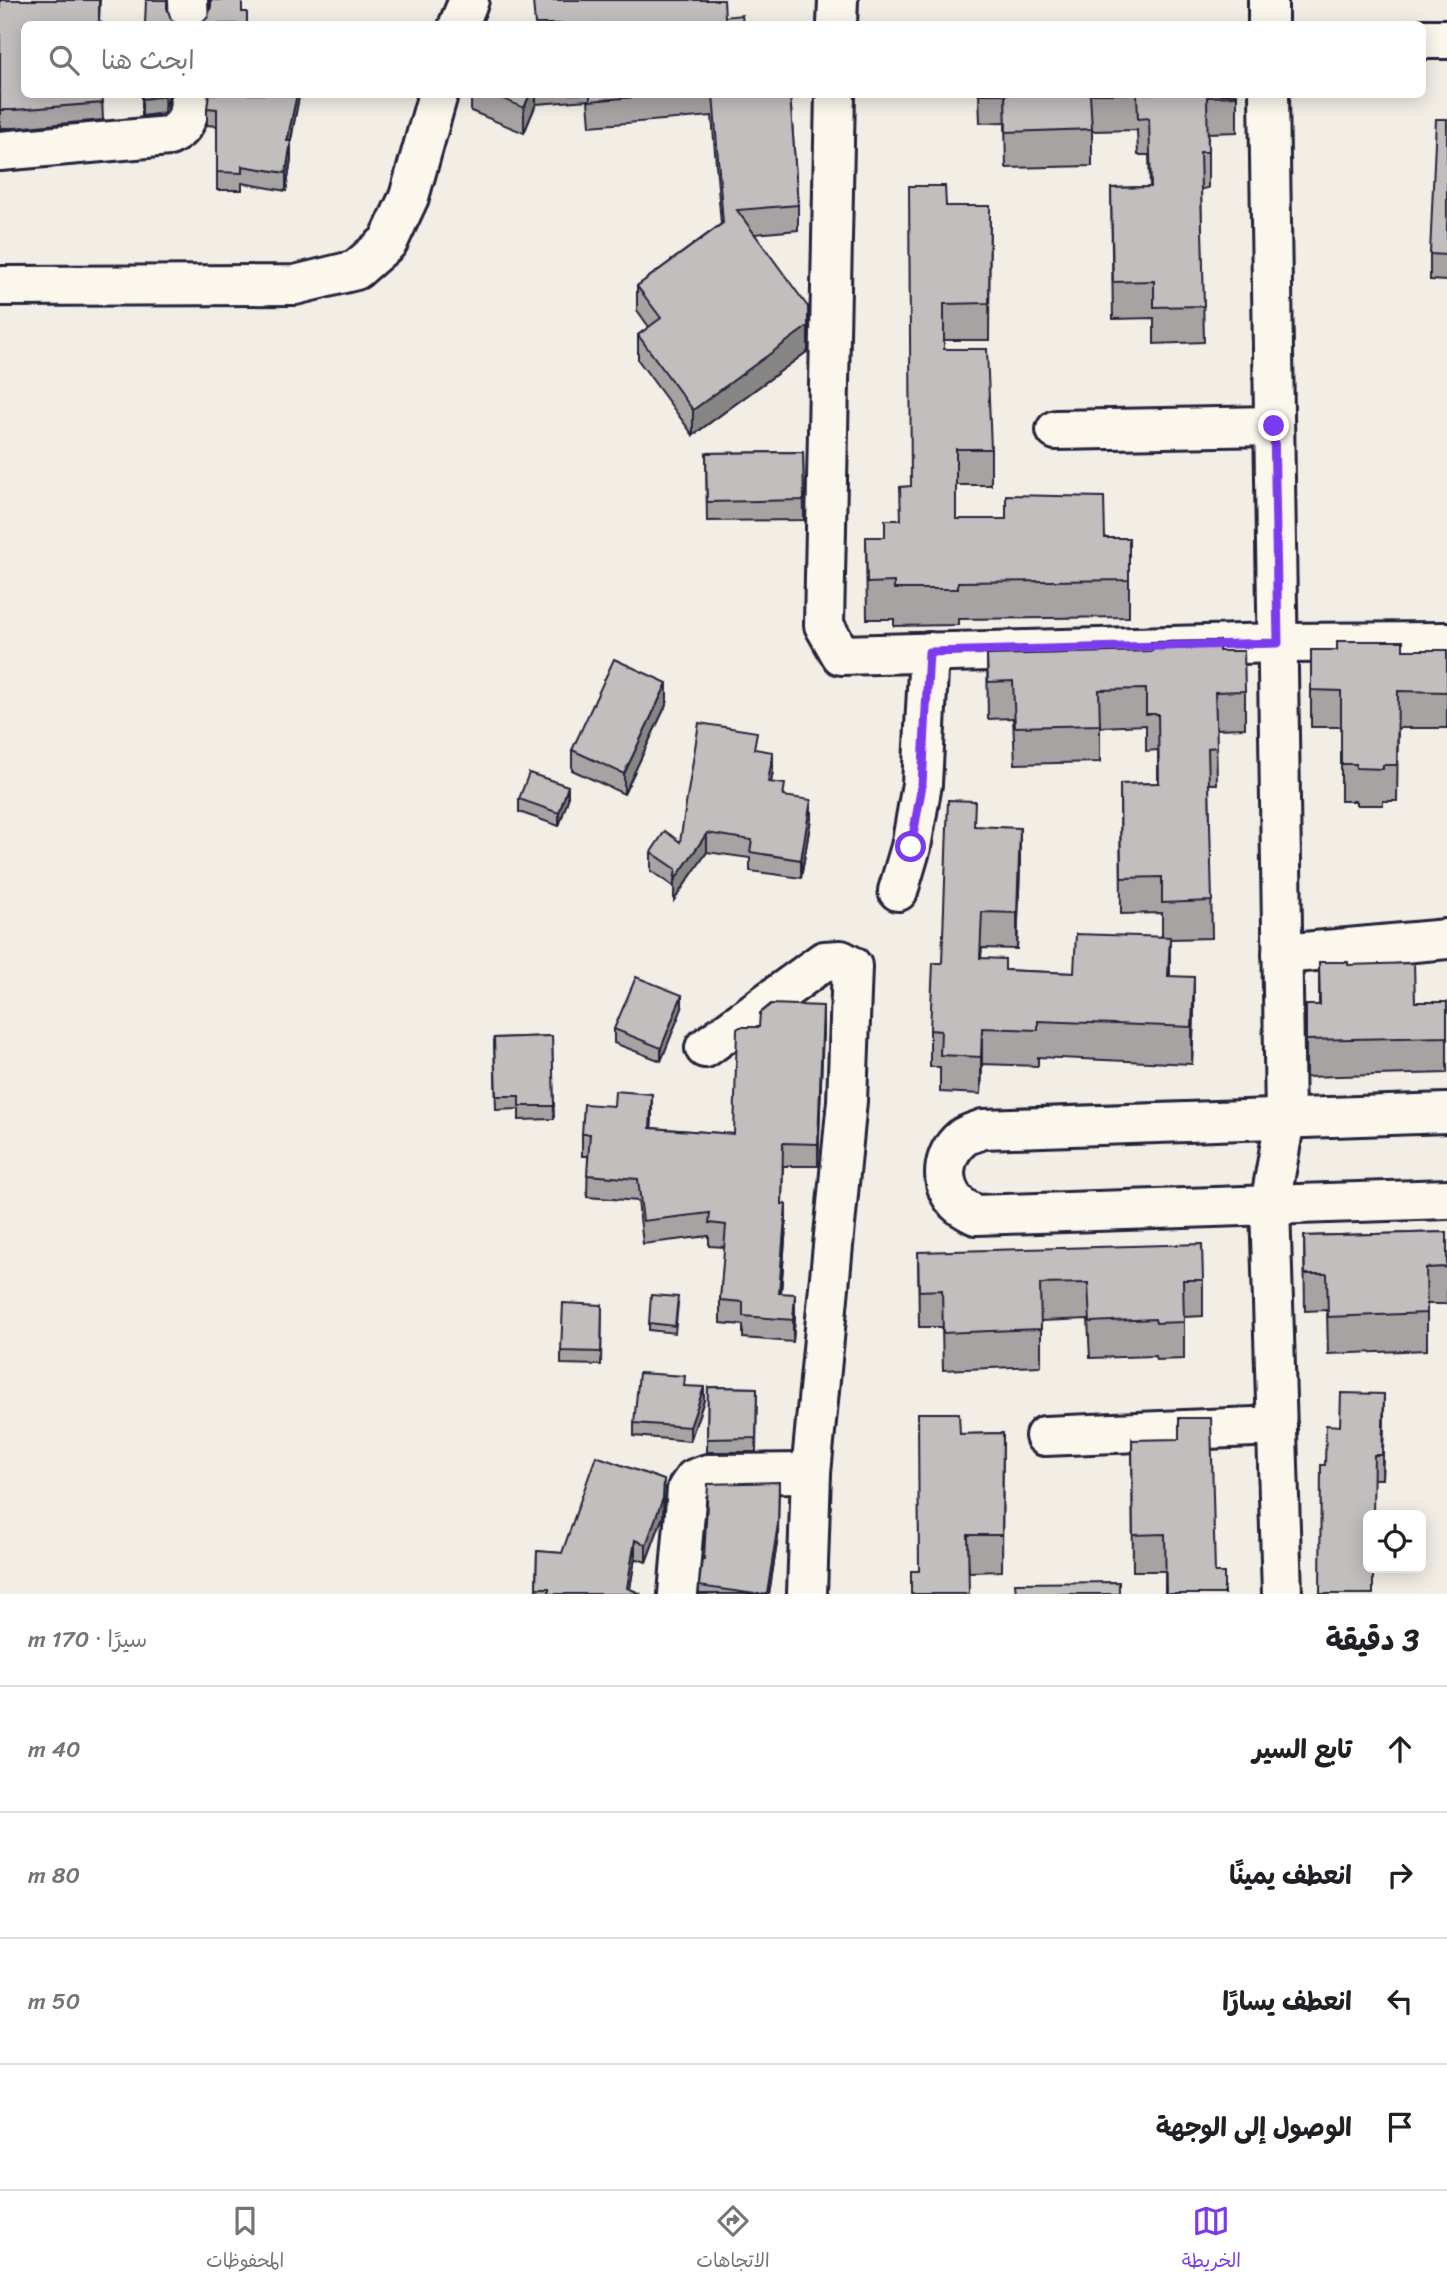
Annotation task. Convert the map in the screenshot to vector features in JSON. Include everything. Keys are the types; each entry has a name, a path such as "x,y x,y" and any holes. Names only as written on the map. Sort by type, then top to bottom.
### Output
{"street":[{"path":"188,0 189,21"},
{"path":"459,21 469,0"},
{"path":"836,21 838,0"},
{"path":"1268,0 1268,21"},
{"path":"1426,39 1447,39"},
{"path":"0,151 169,136 177,132 188,118 190,98"},
{"path":"0,286 295,285 356,270 388,242 404,208 437,98"},
{"path":"835,98 824,625 841,655 1278,643 1447,642"},
{"path":"1269,98 1285,1119 1269,1205 1282,1594"},
{"path":"1056,430 1274,426"},
{"path":"898,891 911,847 922,785 929,652"},
{"path":"1282,954 1447,939"},
{"path":"705,1048 824,961 841,960 852,966 847,1101 811,1473 807,1594"},
{"path":"1447,1113 982,1129 964,1136 950,1151 944,1170 947,1189 958,1205 976,1215 1447,1199"},
{"path":"1045,1436 1277,1426"},
{"path":"678,1594 687,1489 694,1479 708,1474 811,1473"}],"building":[{"path":"0,0 99,0 99,21 21,21 21,98 102,98 103,103 0,110"},
{"path":"146,0 167,0 167,8 173,21 145,21"},
{"path":"211,0 242,0 242,12 247,12 247,21 204,21"},
{"path":"724,0 725,17 742,15 743,21 535,21 533,1"},
{"path":"208,98 296,98 287,141 291,141 286,173 242,166 242,173 217,172 217,109 207,108"},
{"path":"501,98 528,98 524,108"},
{"path":"590,98 624,98 590,101"},
{"path":"713,98 790,98 798,205 737,210 808,307 808,326 693,410 638,335 661,318 637,286 723,223"},
{"path":"1005,98 1090,98 1092,129 1006,132"},
{"path":"1137,98 1207,98 1208,152 1200,152 1204,306 1154,307 1154,281 1113,282 1111,188 1151,187 1149,118 1138,119"},
{"path":"1436,119 1447,119 1447,255 1430,254"},
{"path":"909,186 945,186 946,206 990,206 989,303 944,304 944,349 987,349 991,449 956,449 956,519 1006,519 1006,495 1104,497 1105,538 1129,538 1129,580 958,582 958,589 894,589 894,582 867,583 866,537 885,537 885,520 901,520 900,487 911,486"},
{"path":"803,452 804,500 707,502 706,453"},
{"path":"1219,641 1219,651 1244,651 1245,691 1215,692 1217,747 1208,748 1212,901 1162,903 1162,877 1121,878 1120,784 1159,783 1158,714 1146,714 1146,689 1099,690 1100,725 1015,727 1013,681 988,682 987,655 1152,651 1151,642"},
{"path":"1337,641 1403,641 1403,650 1447,650 1447,692 1398,691 1397,765 1383,765 1383,769 1356,768 1356,764 1341,764 1341,691 1311,690 1311,650 1337,650"},
{"path":"614,659 667,683 624,774 572,750"},
{"path":"699,723 757,732 754,749 773,752 768,782 785,784 783,796 811,800 801,860 750,852 752,840 707,833 674,881 676,869 651,852 665,831 680,842"},
{"path":"529,773 568,786 559,813 519,799"},
{"path":"948,800 975,801 974,826 1020,828 1017,913 982,912 980,958 1005,959 1005,970 1074,973 1076,934 1170,937 1168,976 1194,977 1192,1027 1038,1021 1038,1030 982,1028 981,1057 940,1055 941,1031 930,1030 933,963 942,963"},
{"path":"1319,962 1348,962 1348,965 1414,963 1415,1002 1447,1002 1447,1037 1306,1040 1306,1005 1320,1005"},
{"path":"636,977 682,995 661,1048 614,1029"},
{"path":"771,1004 823,1006 818,1144 783,1143 782,1204 786,1204 779,1293 795,1294 793,1320 743,1316 743,1302 720,1300 726,1225 709,1223 710,1213 643,1221 638,1179 587,1175 590,1134 582,1134 584,1104 614,1106 615,1091 652,1094 650,1128 734,1134 737,1029 759,1027 760,1013"},
{"path":"552,1036 554,1106 519,1106 519,1096 496,1096 494,1038"},
{"path":"1447,1232 1447,1267 1426,1268 1427,1313 1328,1317 1327,1274 1305,1274 1304,1236"},
{"path":"1202,1244 1203,1280 1183,1280 1184,1322 1156,1323 1155,1319 1090,1322 1088,1283 1040,1284 1041,1329 943,1333 942,1290 919,1291 918,1252"},
{"path":"651,1295 678,1297 675,1326 649,1323"},
{"path":"563,1303 602,1305 601,1352 561,1351"},
{"path":"639,1373 685,1376 684,1386 704,1387 690,1427 634,1423"},
{"path":"708,1387 757,1388 756,1438 707,1439"},
{"path":"1341,1393 1384,1394 1382,1455 1374,1455 1373,1510 1363,1510 1363,1573 1373,1573 1373,1594 1320,1594 1321,1465 1325,1465 1326,1425 1340,1426"},
{"path":"918,1413 959,1413 960,1434 1003,1433 1002,1535 968,1535 969,1594 911,1594 911,1571 919,1571"},
{"path":"1179,1418 1211,1418 1215,1573 1224,1573 1224,1594 1166,1594 1165,1534 1133,1535 1132,1440 1179,1439"},
{"path":"596,1456 664,1480 663,1498 646,1545 635,1540 627,1588 641,1594 549,1594 549,1588 536,1588 537,1551 562,1553"},
{"path":"779,1482 778,1524 767,1594 699,1586 704,1559 708,1484"},
{"path":"1119,1582 1119,1594 1016,1594 1015,1583"}],"route":[{"path":"911,847 922,785 929,652 1278,643 1274,426"}]}
